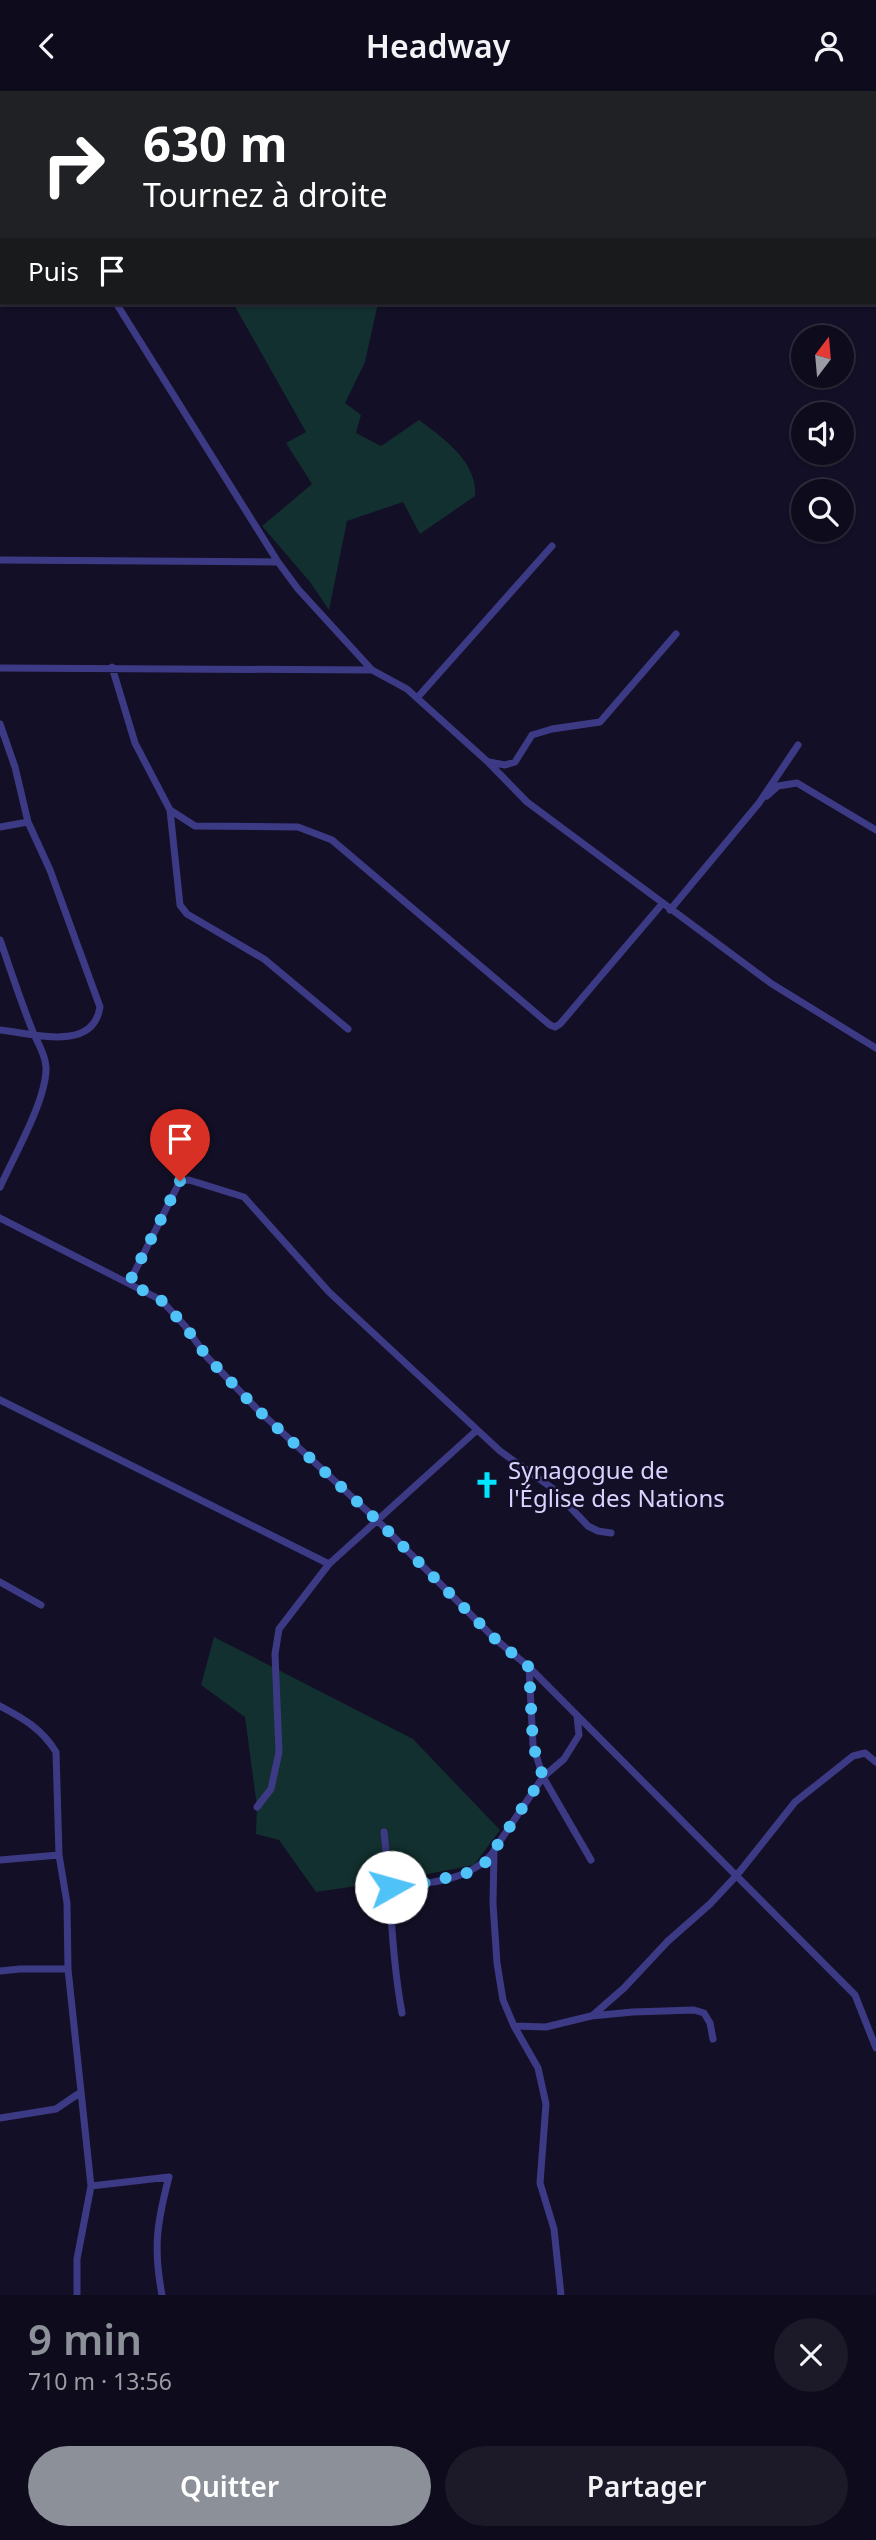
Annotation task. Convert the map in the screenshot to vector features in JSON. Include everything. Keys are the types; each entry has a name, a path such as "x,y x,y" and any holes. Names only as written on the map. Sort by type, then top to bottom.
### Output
{"street":[{"path":"117,305 278,562 298,589 372,670 407,689 488,762 527,802 662,904 772,983 876,1048"},
{"path":"417,698 552,546"},
{"path":"0,560 278,562"},
{"path":"488,762 505,765 515,762 532,735 552,729 600,722 676,633"},
{"path":"112,667 135,743 170,810 180,905 187,914 264,959 348,1029"},
{"path":"0,668 372,670"},
{"path":"0,724 15,767 28,822 51,870 100,1007 94,1024 86,1032 64,1037 0,1030"},
{"path":"670,910 759,803 798,745"},
{"path":"759,803 778,786 797,783 876,830"},
{"path":"170,810 195,826 298,827 332,840 555,1027 662,904"},
{"path":"0,827 28,822"},
{"path":"0,940 34,1034 44,1053 46,1070 29,1125 0,1187"},
{"path":"129,1283 180,1181 189,1179 244,1197 330,1292 500,1451 552,1488 588,1526 598,1531 611,1532"},
{"path":"0,1218 161,1300 185,1326 207,1357 257,1409 378,1521 494,1638 529,1667 855,1995 876,2048"},
{"path":"0,1400 329,1564"},
{"path":"257,1807 271,1789 279,1752 275,1654 279,1629 329,1564 477,1430"},
{"path":"0,1581 41,1605"},
{"path":"529,1667 533,1745 543,1777 591,1860"},
{"path":"0,1706 27,1720 47,1737 56,1752 60,1855 67,1903 68,1969 91,2186 77,2259 77,2295"},
{"path":"391,1887 416,1885 467,1873 486,1862 543,1777 564,1759 579,1735 577,1715"},
{"path":"591,2016 624,1988 668,1941 710,1904 737,1875 795,1802 853,1756 865,1753 876,1762"},
{"path":"384,1832 391,1887 396,1979 402,2013"},
{"path":"494,1850 493,1903 497,1963 503,2000 514,2026 538,2068 546,2104 540,2183 554,2229 561,2295"},
{"path":"0,1860 60,1855"},
{"path":"0,1971 68,1969"},
{"path":"514,2026 546,2027 591,2016 694,2010 704,2013 710,2023 713,2039"},
{"path":"0,2117 56,2109 81,2092"},
{"path":"91,2186 169,2177 157,2227 156,2263 162,2295"}],"green space":[{"path":"234,305 378,305 365,362 345,403 361,415 356,433 381,446 419,420 465,462 471,472 475,496 420,534 403,502 347,521 329,610 310,582 262,526 312,484 286,443 306,432"},
{"path":"214,1637 413,1739 500,1830 474,1865 316,1892 279,1840 256,1834 257,1807 245,1717 201,1685"}],"place":[{"name":"Synagogue de l'Église des Nations","path":"487,1485"}],"route":[{"path":"180,1181 129,1283 161,1300 185,1326 207,1357 257,1409 378,1521 494,1638 529,1667 533,1745 543,1777 486,1862 467,1873 416,1885 391,1887"}]}
